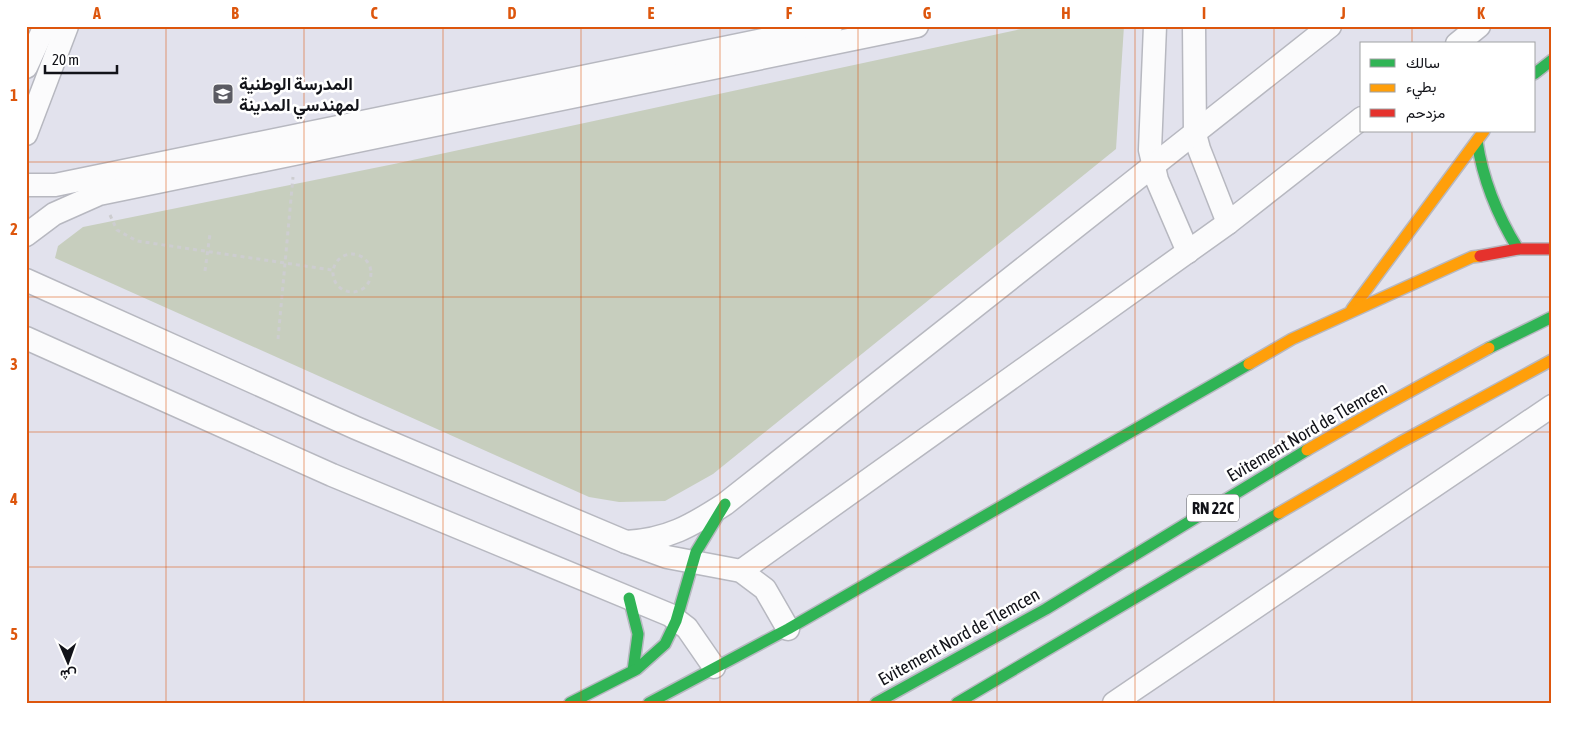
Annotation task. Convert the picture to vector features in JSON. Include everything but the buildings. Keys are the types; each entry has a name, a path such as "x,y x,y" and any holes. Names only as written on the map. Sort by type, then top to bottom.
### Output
{"main road":[{"path":"1536,72 1552,60"},
{"path":"1480,136 1480,169 1488,196 1501,222 1518,248"},
{"path":"1351,310 1480,136"},
{"path":"649,703 788,629 1242,366 1351,310 1472,257 1518,248 1552,249"},
{"name":"Evitement Nord de Tlemcen","path":"876,703 938,671 1029,619 1385,406 1552,318"},
{"name":"RN 22C","path":"957,703 1401,442 1532,369 1552,360"},
{"path":"1532,369 1552,365"},
{"path":"570,703 633,671 660,650 678,621 693,561 712,521 725,504"},
{"path":"629,598 638,627 637,657 633,671"}],"street":[{"path":"26,67 45,26"},
{"path":"26,134 67,26"},
{"path":"26,185 55,185 831,26"},
{"path":"26,236 54,214 99,194 916,26"},
{"path":"1155,26 1149,136 1152,164 1188,252"},
{"path":"1194,26 1195,134 1228,223"},
{"path":"626,542 649,541 665,536 698,521 725,504 1152,164 1195,134 1330,26"},
{"path":"1459,42 1479,26"},
{"path":"741,571 1228,223 1360,120"},
{"path":"26,280 356,428 626,542 660,554 741,571 765,589 788,629"},
{"path":"26,338 332,475 629,598 678,621 695,638 714,667"},
{"path":"1114,703 1552,406"}],"path":[{"path":"278,339 295,154"},
{"path":"99,194 117,230 137,241 332,270"},
{"path":"205,271 210,234"},
{"path":"354,254 365,258 369,263 371,275 365,287 353,292 340,288 333,277 332,270 337,259 354,254"}],"green space":[{"path":"1035,26 1124,26 1116,149 713,474 665,501 619,502 589,497 55,258 58,246 83,227 394,164"}],"traffic: fast":[{"path":"1536,72 1552,60"},
{"path":"1477,141 1487,184 1518,249"},
{"path":"1489,348 1552,317"},
{"path":"649,703 788,629 1249,364"},
{"path":"876,703 1046,609 1307,450"},
{"path":"570,703 637,669 665,644 676,621 696,552 725,504"},
{"path":"957,703 1279,513"},
{"path":"629,598 638,634 633,671"}],"traffic: slow":[{"path":"1352,309 1483,132"},
{"path":"1249,364 1292,339 1472,257 1480,256"},
{"path":"1307,450 1489,348"},
{"path":"1279,513 1401,442 1552,360"}],"traffic: jam":[{"path":"1480,256 1518,249 1552,249"}],"place":[{"name":"المدرسة الوطنية لمهندسي المدينة","path":"223,94"}]}
